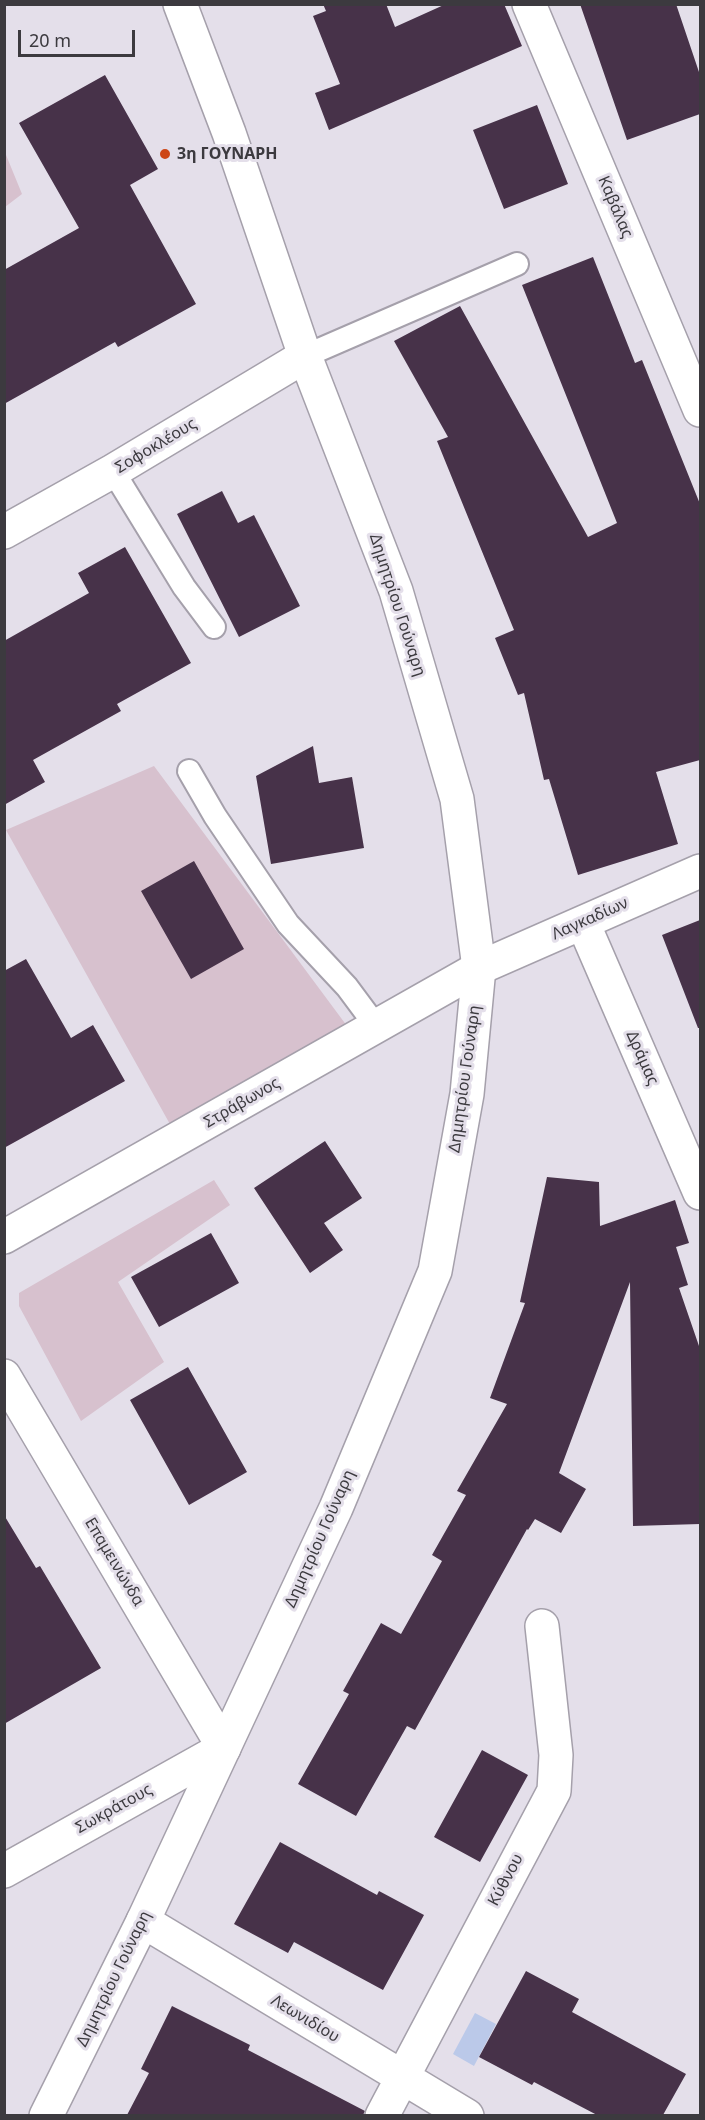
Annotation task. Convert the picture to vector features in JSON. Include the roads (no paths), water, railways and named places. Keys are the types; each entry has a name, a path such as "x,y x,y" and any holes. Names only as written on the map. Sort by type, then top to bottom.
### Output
{"street":[{"name":"Δημητρίου Γούναρη","path":"46,2115 143,1921 336,1508 435,1271 467,1094 479,968 457,799 396,591 305,356 229,133 180,4"},
{"name":"Καβάλας","path":"529,4 700,410"},
{"name":"Σοφοκλέους","path":"4,532 113,471 305,356"},
{"name":"Λαγκαδίων","path":"479,968 700,871"},
{"name":"Δράμας","path":"583,923 700,1193"},
{"name":"Στράβωνος","path":"4,1237 479,968"},
{"name":"Επαμεινώνδα","path":"4,1376 224,1748"},
{"name":"Κύθνου","path":"382,2115 554,1791 556,1755 542,1626"},
{"name":"Σωκράτους","path":"4,1871 224,1748"},
{"name":"Λεωνιδίου","path":"143,1921 467,2115"}],"lane":[{"path":"305,356 517,264"},
{"path":"113,471 184,586 214,627"},
{"path":"189,771 215,816 288,924 348,987 376,1026"}],"water":[{"path":"475,2013 496,2024 474,2066 453,2054"}],"place":[{"name":"3η ΓΟΥΝΑΡΗ","path":"165,154"}]}
